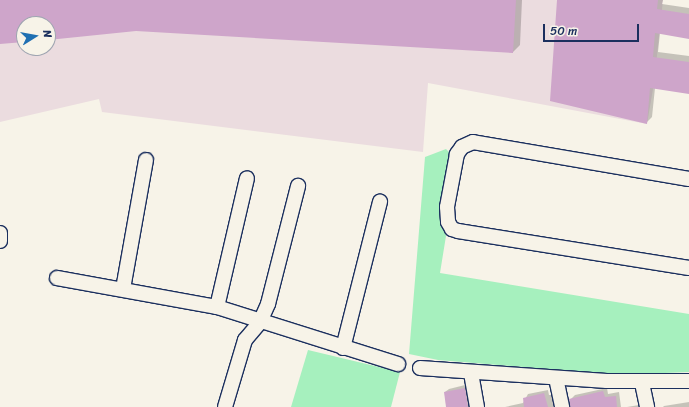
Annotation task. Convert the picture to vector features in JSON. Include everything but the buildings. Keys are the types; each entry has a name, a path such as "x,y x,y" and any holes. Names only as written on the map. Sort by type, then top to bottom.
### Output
{"street":[{"path":"689,179 473,142 462,147 456,154 447,207 448,222 452,229 458,231 689,268"},
{"path":"123,289 146,160"},
{"path":"217,307 247,178"},
{"path":"225,407 245,340 260,322 268,304 298,186"},
{"path":"343,348 380,202"},
{"path":"0,233 0,241"},
{"path":"57,278 217,307 260,322 398,364"},
{"path":"420,368 642,383 689,381"},
{"path":"471,372 477,407"},
{"path":"556,378 562,407"},
{"path":"642,383 647,407"}],"shaded area":[{"path":"0,0 663,0 654,83 647,124 428,83 423,152 102,112 99,99 0,122"}],"green space":[{"path":"446,149 452,155 444,225 446,236 440,273 689,314 689,372 618,375 438,360 409,354 425,157"},
{"path":"308,350 400,372 391,407 291,407"}]}
